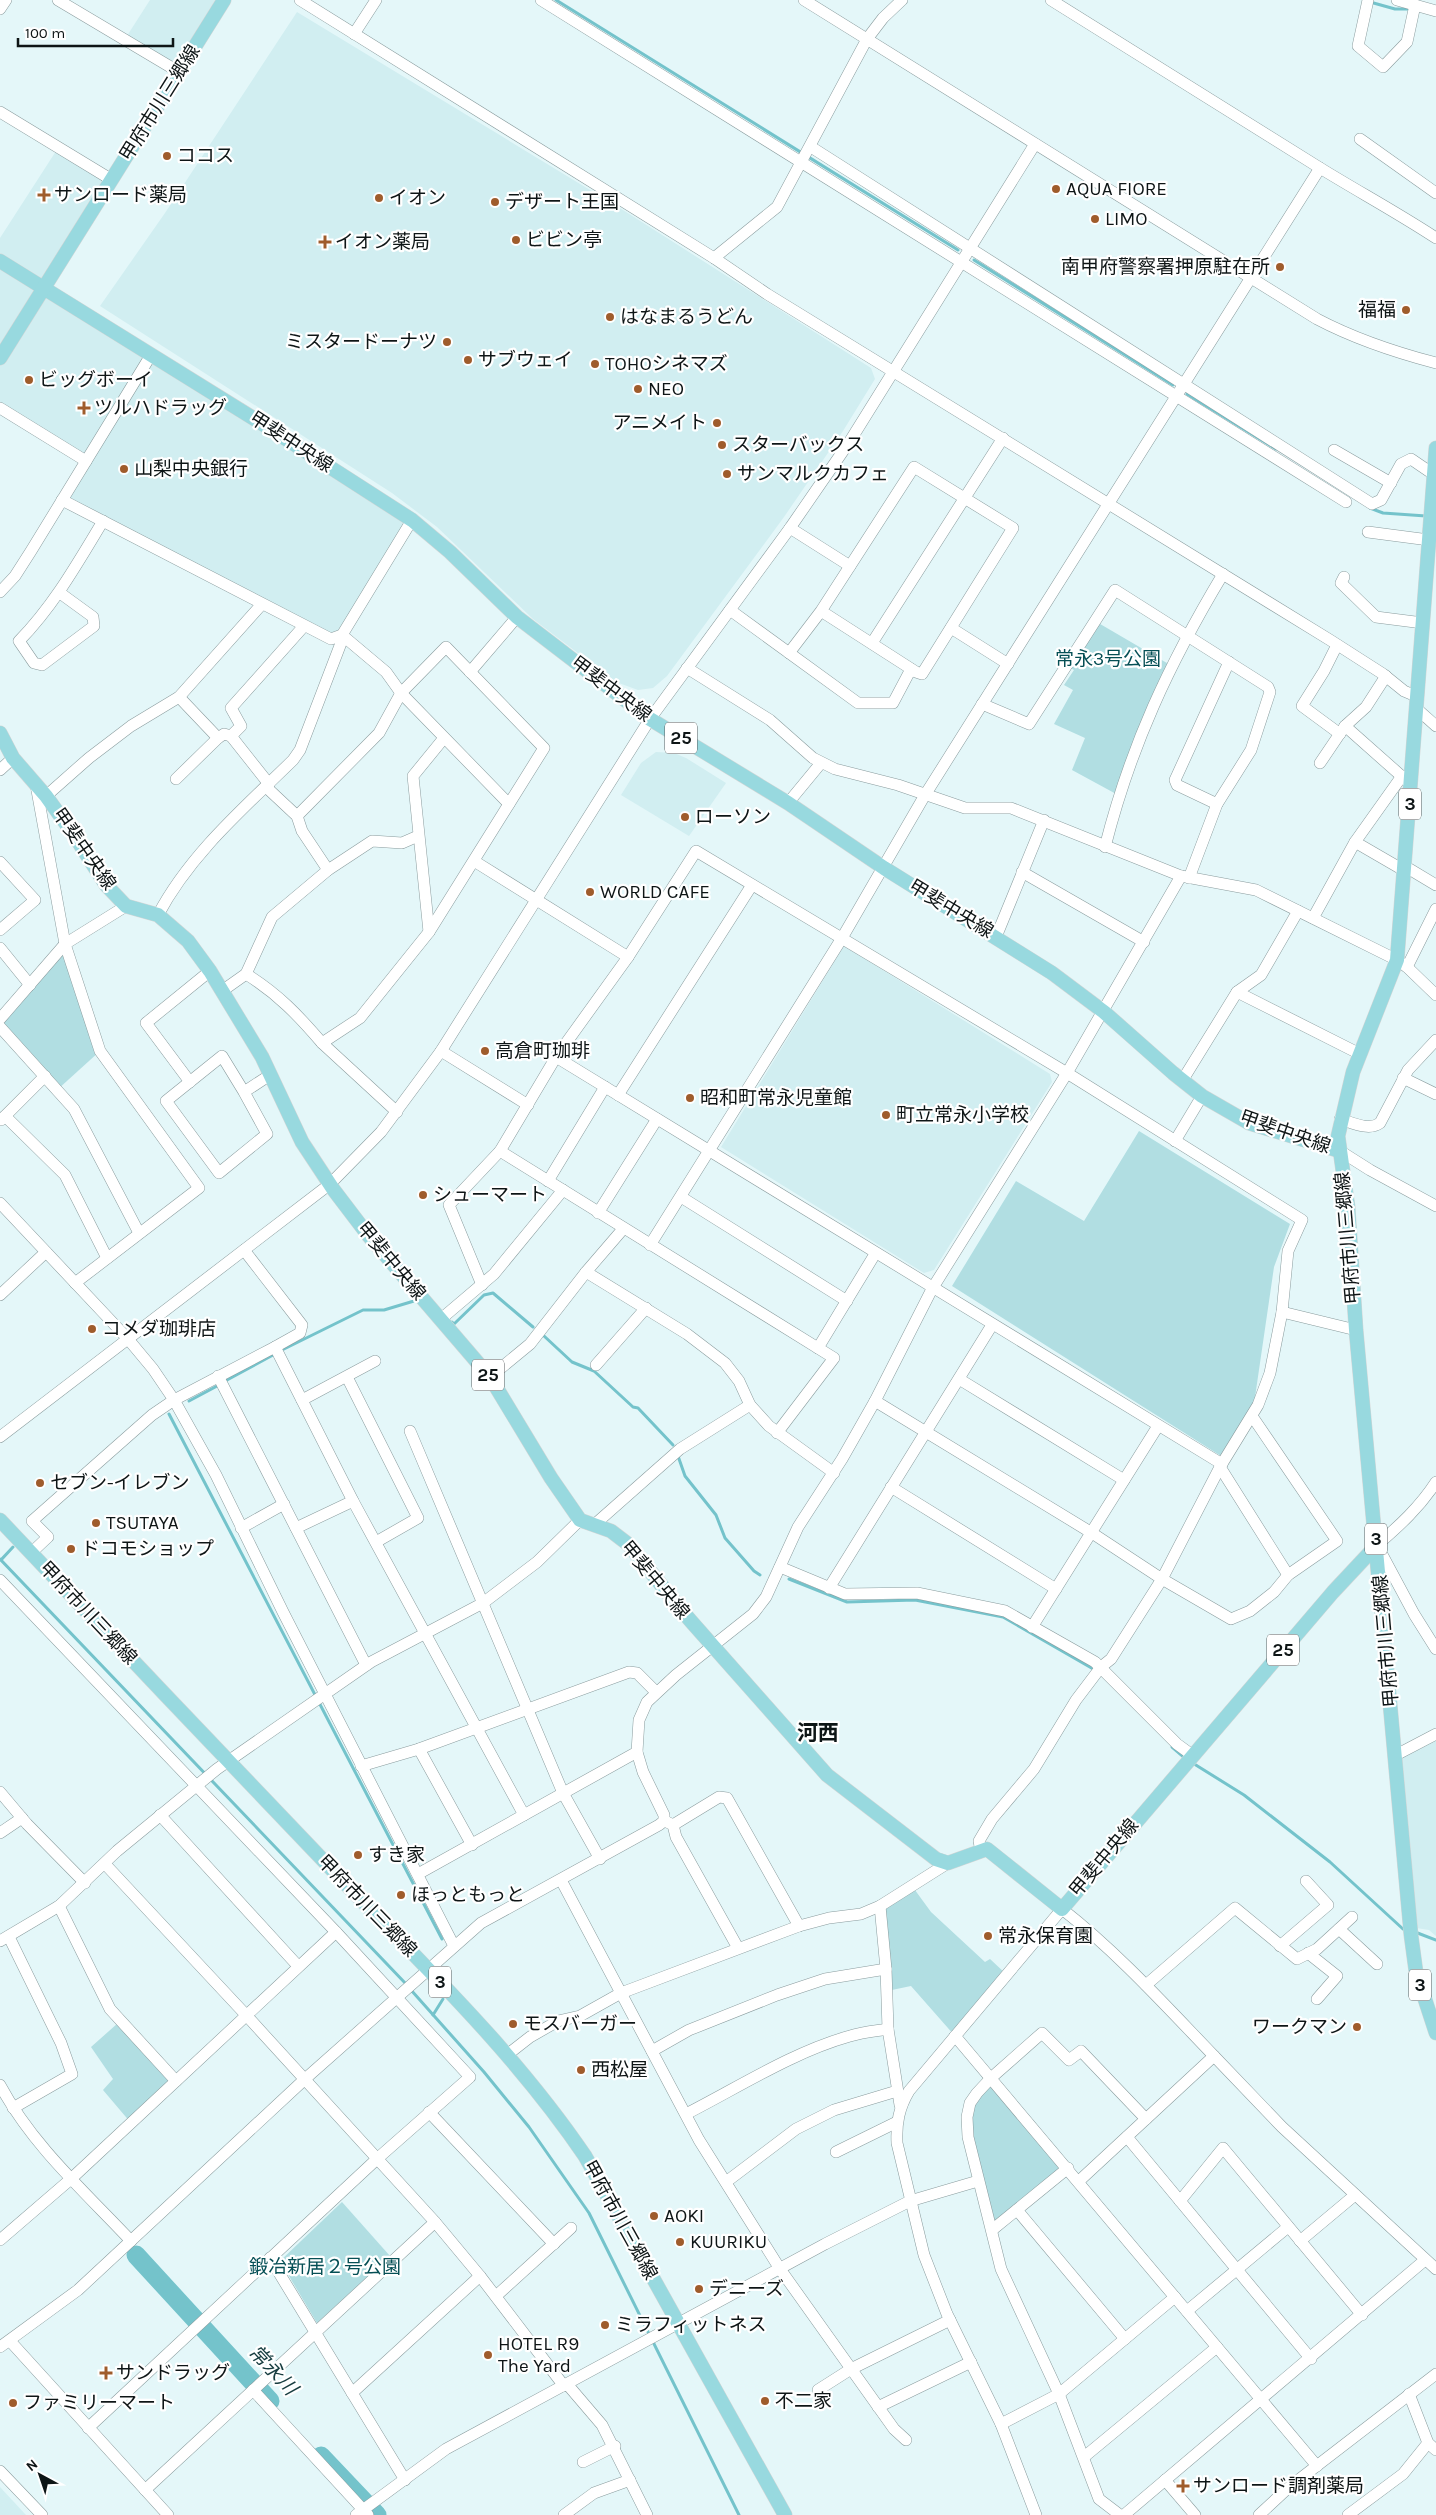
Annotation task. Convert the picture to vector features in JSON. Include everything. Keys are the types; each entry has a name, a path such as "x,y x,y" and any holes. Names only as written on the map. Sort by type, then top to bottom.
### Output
{"main road":[{"name":"甲府市川三郷線","path":"0,358 224,0"},
{"name":"甲斐中央線","path":"0,261 412,520 450,552 517,617 650,719 788,803 884,868 1052,973 1104,1012 1182,1081 1202,1096 1249,1123 1340,1150"},
{"name":"甲府市川三郷線","path":"1436,448 1417,703 1407,781 1402,964 1360,1054 1340,1119 1338,1136 1348,1207 1356,1330 1411,1931 1416,1972 1436,2033"},
{"name":"甲斐中央線","path":"0,733 13,758 46,796 74,835 98,875 126,906 158,914 188,941 222,991 270,1075 302,1142 330,1184 368,1235 490,1377 551,1478 580,1520 611,1531 628,1544 712,1646 828,1775 936,1860 948,1863"},
{"name":"甲府市川三郷線","path":"0,1520 228,1761 423,1974 507,2055 552,2109 585,2156 785,2515"},
{"name":"甲斐中央線","path":"981,1851 987,1849 996,1854 1062,1909 1189,1758 1333,1592 1377,1545"},
{"path":"948,1863 981,1851"}],"street":[{"path":"0,9 6,0"},
{"path":"58,0 179,72"},
{"path":"300,0 714,258 767,294 1386,676 1417,703 1436,726"},
{"path":"354,34 376,0"},
{"path":"541,0 1346,502"},
{"path":"804,0 1317,319 1347,335 1380,348 1436,364"},
{"path":"714,258 777,207 802,164 867,39 883,18 902,0"},
{"path":"1052,0 1376,203 1389,207 1436,238"},
{"path":"1368,0 1358,46 1383,67 1407,42 1414,5"},
{"path":"1397,0 1436,11"},
{"path":"0,112 112,180"},
{"path":"1360,139 1436,193"},
{"path":"0,1437 330,1184 350,1166 397,1112 441,1051 650,719 790,528 850,441 1035,144"},
{"path":"811,147 1372,504 1382,500 1401,464 1411,459 1433,474"},
{"path":"650,1245 710,1152 842,938 925,795 1109,504 1249,277 1320,168"},
{"path":"0,592 15,576 152,355"},
{"path":"0,408 86,461"},
{"path":"872,643 1003,438"},
{"path":"1334,450 1391,483"},
{"path":"789,652 821,611 914,467 1013,528 922,674 910,669 821,611"},
{"path":"62,500 304,626 331,639 342,635"},
{"path":"158,914 168,895 211,842 293,760 300,750 341,643 342,635 412,520"},
{"path":"60,593 94,617 94,626 42,666 34,663 19,640 43,616 60,593 103,521"},
{"path":"790,528 850,566"},
{"path":"1368,532 1429,540"},
{"path":"1105,847 1118,795 1133,753 1186,635 1223,574"},
{"path":"1344,577 1341,582 1376,617 1423,623"},
{"path":"738,1948 668,1823 643,1772 637,1752 639,1720 647,1702 656,1692 760,1605 780,1568 798,1527 834,1473 875,1401 932,1289 1067,1073 1144,942 1185,877 1217,804 1251,750 1270,692 1268,687 1115,590 1030,724 982,704"},
{"path":"46,796 88,758 131,726 179,697 262,604"},
{"path":"730,610 858,702 893,703 910,669"},
{"path":"470,672 517,617"},
{"path":"231,736 241,726 232,708 304,626"},
{"path":"951,628 1008,664"},
{"path":"342,635 386,672 401,693 509,804"},
{"path":"1312,918 1355,842 1407,781 1343,730 1302,706 1324,671 1337,645"},
{"path":"297,816 379,733 401,693 446,647 544,748 429,932 360,1018 322,1043"},
{"path":"1217,804 1177,785 1175,780 1229,662"},
{"path":"687,668 770,720 821,763 835,769 898,784 964,808 1011,808 1044,820 1105,847 1185,877 1256,890 1402,964 1436,994"},
{"path":"1320,763 1343,730 1366,706 1386,676"},
{"path":"179,697 218,738"},
{"path":"176,779 218,738 224,734 231,736 267,785 297,816 302,830 328,870"},
{"path":"429,932 425,873 418,836 413,776 444,738"},
{"path":"0,770 13,758"},
{"path":"788,803 821,763"},
{"path":"36,785 66,944 100,1051 199,1188 75,1283"},
{"path":"996,937 1044,820"},
{"path":"222,991 246,974 272,917 328,870 372,841 402,843 418,836"},
{"path":"1355,842 1436,885"},
{"path":"482,1285 449,1205 500,1151 556,1057 628,957 696,851 1067,1073 1302,1220 1288,1251 1282,1312 1270,1373 1252,1416 1221,1466 1162,1579 1111,1658 1099,1670 1076,1700 1034,1769 992,1819 979,1841 981,1851"},
{"path":"474,861 628,957"},
{"path":"0,862 35,900 0,930"},
{"path":"1022,872 1144,942"},
{"path":"618,1095 752,885"},
{"path":"0,1019 66,944 126,906"},
{"path":"1402,964 1436,909"},
{"path":"1182,1081 1237,992 1261,975 1298,911"},
{"path":"0,948 30,985"},
{"path":"190,1082 146,1023 210,971"},
{"path":"246,974 274,992 298,1015 322,1043 397,1112"},
{"path":"1237,992 1360,1054"},
{"path":"0,1027 74,1109 139,1233"},
{"path":"1340,1119 1366,1127 1375,1127 1380,1123 1403,1078 1436,1040"},
{"path":"441,1051 528,1105"},
{"path":"222,1056 244,1092 267,1134 218,1173 166,1101 222,1056"},
{"path":"556,1057 1221,1466 1288,1575"},
{"path":"244,1092 270,1075"},
{"path":"44,1076 3,1119 65,1174 108,1258"},
{"path":"1403,1078 1436,1094"},
{"path":"548,1181 605,1087"},
{"path":"1175,1141 1202,1096"},
{"path":"598,1213 656,1119"},
{"path":"1340,1150 1370,1170 1436,1206"},
{"path":"500,1151 623,1229 834,1358 777,1433"},
{"path":"441,1319 482,1285 563,1190"},
{"path":"681,1197 847,1301"},
{"path":"0,1203 128,1339 153,1369 174,1400 216,1475 320,1697 361,1766 454,1946"},
{"path":"490,1377 530,1344 586,1272 623,1229"},
{"path":"31,1553 48,1537 32,1521 138,1425 174,1400 300,1333 302,1325 244,1250"},
{"path":"1,1291 46,1252"},
{"path":"818,1348 876,1254"},
{"path":"586,1272 686,1334 725,1363 739,1381 750,1405 777,1433 834,1473"},
{"path":"596,1365 646,1308"},
{"path":"1282,1312 1356,1330"},
{"path":"829,1588 992,1325"},
{"path":"275,1347 352,1501 524,1815"},
{"path":"302,1400 375,1361"},
{"path":"218,1376 366,1665"},
{"path":"347,1376 418,1518 376,1542"},
{"path":"959,1378 1124,1480"},
{"path":"875,1401 925,1433 1092,1532 1162,1579 1230,1619 1250,1611 1274,1592 1288,1575 1337,1541 1252,1416"},
{"path":"594,1525 680,1449 750,1405"},
{"path":"1032,1627 1158,1426"},
{"path":"410,1431 563,1793 600,1859"},
{"path":"1436,1482 1405,1521 1377,1545 1436,1649"},
{"path":"891,1487 1056,1589"},
{"path":"296,1528 352,1501"},
{"path":"242,1528 284,1504"},
{"path":"13,2108 72,2074 61,2043 4,1939 59,1906 117,1851 217,1769 366,1665 483,1603 537,1562 580,1520"},
{"path":"780,1568 845,1594 900,1592 927,1595 1005,1611 1099,1670 1177,1744 1189,1758"},
{"path":"0,1580 399,1997 470,2077 378,2158 88,2428"},
{"path":"361,1766 419,1749 477,1727 528,1711 629,1672 637,1673 656,1692"},
{"path":"1396,1755 1436,1734"},
{"path":"419,1749 472,1844"},
{"path":"418,1874 637,1752"},
{"path":"0,1792 22,1818 85,1883"},
{"path":"168,2515 88,2428 5,2344 78,2290 305,2079 481,1923 660,1826 719,1798 727,1798 799,1926"},
{"path":"160,1815 298,1966"},
{"path":"0,1833 22,1818"},
{"path":"507,2055 530,2036 558,2021 580,2016 621,1993 799,1926 829,1918 861,1914 880,1906 948,1863"},
{"path":"105,1864 378,2158 480,2276 566,2385 602,2425 615,2446 643,2514"},
{"path":"561,1880 699,2140 780,2269 894,2430 906,2440"},
{"path":"1280,1946 1328,1905 1306,1881"},
{"path":"59,1906 110,2009 176,2081"},
{"path":"880,1906 886,1969 888,2029 900,2105 897,2122 897,2143 910,2201 924,2255 950,2320 1001,2424 1036,2515"},
{"path":"1146,1985 1235,1908 1297,1959 1317,1949 1352,1917"},
{"path":"900,2105 909,2091 1062,1909 1083,1925 1146,1985 1282,2126 1425,2260 1436,2268"},
{"path":"1339,1929 1377,1964"},
{"path":"0,2240 72,2178 336,1932"},
{"path":"1308,1953 1338,1976 1317,1999"},
{"path":"652,2051 689,2030 777,1995 825,1979 886,1969"},
{"path":"686,2114 820,2047 850,2036 888,2029"},
{"path":"1146,2119 1081,2052 1069,2060 1042,2033 991,2078 970,2103 967,2117 968,2137 1001,2269 1059,2394 1099,2499 1122,2515 1311,2359 1425,2260"},
{"path":"955,2036 1317,2466"},
{"path":"1079,2181 1214,2056"},
{"path":"0,2085 13,2108 40,2144 131,2241"},
{"path":"726,2182 796,2129 834,2110 897,2091"},
{"path":"429,2112 554,2244"},
{"path":"836,2152 897,2122"},
{"path":"1127,2137 1311,2359"},
{"path":"1180,2201 1223,2148 1362,2316"},
{"path":"992,2230 1068,2168"},
{"path":"256,2387 366,2511 446,2450 780,2269 910,2201 978,2181"},
{"path":"1300,2241 1355,2195"},
{"path":"1017,2210 1124,2339"},
{"path":"145,2490 435,2222"},
{"path":"1187,2311 1238,2271 1288,2227"},
{"path":"496,2296 571,2228"},
{"path":"270,2258 317,2332 405,2480"},
{"path":"352,2393 480,2276"},
{"path":"1001,2424 1059,2394 1175,2297"},
{"path":"818,2390 851,2369 950,2320"},
{"path":"1084,2457 1217,2347"},
{"path":"878,2407 971,2362"},
{"path":"1259,2515 1317,2466 1436,2374"},
{"path":"1348,2515 1403,2474 1432,2446 1410,2394"},
{"path":"583,2462 615,2446"},
{"path":"0,2471 42,2515"},
{"path":"564,2515 594,2493 630,2480"},
{"path":"1165,2480 1194,2515"}],"shaded area":[{"path":"150,0 224,0 179,72 125,39"},
{"path":"297,12 623,210 871,368 875,379 843,431 784,517 667,676 653,688 638,690 616,682 533,619 437,527 392,493 100,306 165,213"},
{"path":"58,148 112,180 44,288 412,520 342,635 331,639 62,500 86,461 0,408 0,238"},
{"path":"656,752 674,753 686,758 726,783 689,836 621,795 641,763"},
{"name":"町立常永小学校","path":"844,946 1050,1074 1052,1082 934,1270 924,1273 721,1147"},
{"path":"1436,1734 1436,1936 1429,1930 1410,1927 1396,1755"},
{"path":"0,2487 26,2515 0,2515"}],"green space":[{"name":"常永3号公園","path":"1095,621 1172,666 1118,795 1072,770 1085,738 1054,724 1073,690 1064,685 1074,670 1067,666"},
{"path":"65,944 100,1051 57,1090 0,1027"},
{"path":"1139,1131 1290,1224 1274,1267 1254,1404 1221,1456 952,1286 1016,1181 1084,1221"},
{"path":"912,1886 931,1912 985,1962 990,1959 1006,1974 955,2036 911,1986 887,1991 880,1906"},
{"path":"118,2023 176,2081 131,2123 103,2090 113,2079 91,2047"},
{"path":"991,2078 1068,2168 992,2230 978,2181 970,2103"},
{"name":"鍛冶新居２号公園","path":"342,2202 390,2256 317,2323 280,2261"}],"waterway":[{"path":"556,0 958,250"},
{"path":"1370,2 1395,9 1407,9"},
{"path":"974,260 1173,385"},
{"path":"1187,394 1276,449"},
{"path":"1370,508 1383,513 1426,516"},
{"path":"452,1322 454,1324 484,1295 493,1293 533,1327"},
{"path":"284,1349 363,1310 384,1310 414,1301"},
{"path":"544,1336 572,1362 594,1371 633,1407 638,1408 673,1445"},
{"path":"227,1380 273,1355"},
{"path":"189,1401 219,1385"},
{"path":"169,1414 442,1939"},
{"path":"678,1456 685,1476 716,1515 725,1538 754,1571 760,1575"},
{"path":"1,1560 13,1547"},
{"path":"0,1559 407,1985"},
{"path":"789,1579 847,1602 915,1600 1003,1617 1095,1670"},
{"path":"1172,1747 1186,1759"},
{"path":"1191,1762 1244,1795 1330,1862 1403,1929 1407,1930"},
{"path":"1415,1932 1436,1940"},
{"path":"411,1990 484,2072 529,2127 589,2213 739,2515"},
{"path":"433,2015 443,1999"},
{"name":"常永川","path":"136,2255 270,2401"},
{"name":"常永川","path":"321,2456 377,2515"}],"place":[{"name":"ココス","path":"167,156"},
{"name":"AQUA FIORE","path":"1056,189"},
{"name":"サンロード薬局","path":"44,195"},
{"name":"イオン","path":"379,198"},
{"name":"デザート王国","path":"495,202"},
{"name":"LIMO","path":"1095,219"},
{"name":"ビビン亭","path":"516,240"},
{"name":"イオン薬局","path":"325,242"},
{"name":"南甲府警察署押原駐在所","path":"1280,267"},
{"name":"福福","path":"1406,310"},
{"name":"はなまるうどん","path":"610,317"},
{"name":"ミスタードーナツ","path":"447,342"},
{"name":"サブウェイ","path":"468,360"},
{"name":"TOHOシネマズ","path":"595,364"},
{"name":"ビッグボーイ","path":"29,380"},
{"name":"NEO","path":"638,389"},
{"name":"ツルハドラッグ","path":"84,408"},
{"name":"アニメイト","path":"717,423"},
{"name":"スターバックス","path":"722,445"},
{"name":"山梨中央銀行","path":"124,469"},
{"name":"サンマルクカフェ","path":"727,474"},
{"name":"ローソン","path":"685,817"},
{"name":"WORLD CAFE","path":"590,892"},
{"name":"高倉町珈琲","path":"485,1051"},
{"name":"昭和町常永児童館","path":"690,1098"},
{"name":"町立常永小学校","path":"886,1115"},
{"name":"シューマート","path":"423,1195"},
{"name":"コメダ珈琲店","path":"92,1329"},
{"name":"セブン-イレブン","path":"40,1483"},
{"name":"TSUTAYA","path":"96,1523"},
{"name":"ドコモショップ","path":"71,1549"},
{"name":"すき家","path":"358,1855"},
{"name":"ほっともっと","path":"401,1895"},
{"name":"常永保育園","path":"988,1936"},
{"name":"モスバーガー","path":"513,2024"},
{"name":"ワークマン","path":"1357,2027"},
{"name":"西松屋","path":"581,2070"},
{"name":"AOKI","path":"654,2216"},
{"name":"KUURIKU","path":"680,2242"},
{"name":"デニーズ","path":"699,2289"},
{"name":"ミラフィットネス","path":"605,2325"},
{"name":"HOTEL R9 The Yard","path":"488,2355"},
{"name":"サンドラッグ","path":"106,2373"},
{"name":"不二家","path":"765,2401"},
{"name":"ファミリーマート","path":"13,2403"},
{"name":"サンロード調剤薬局","path":"1183,2486"}],"district":[{"name":"河西","path":"818,1733"}]}
